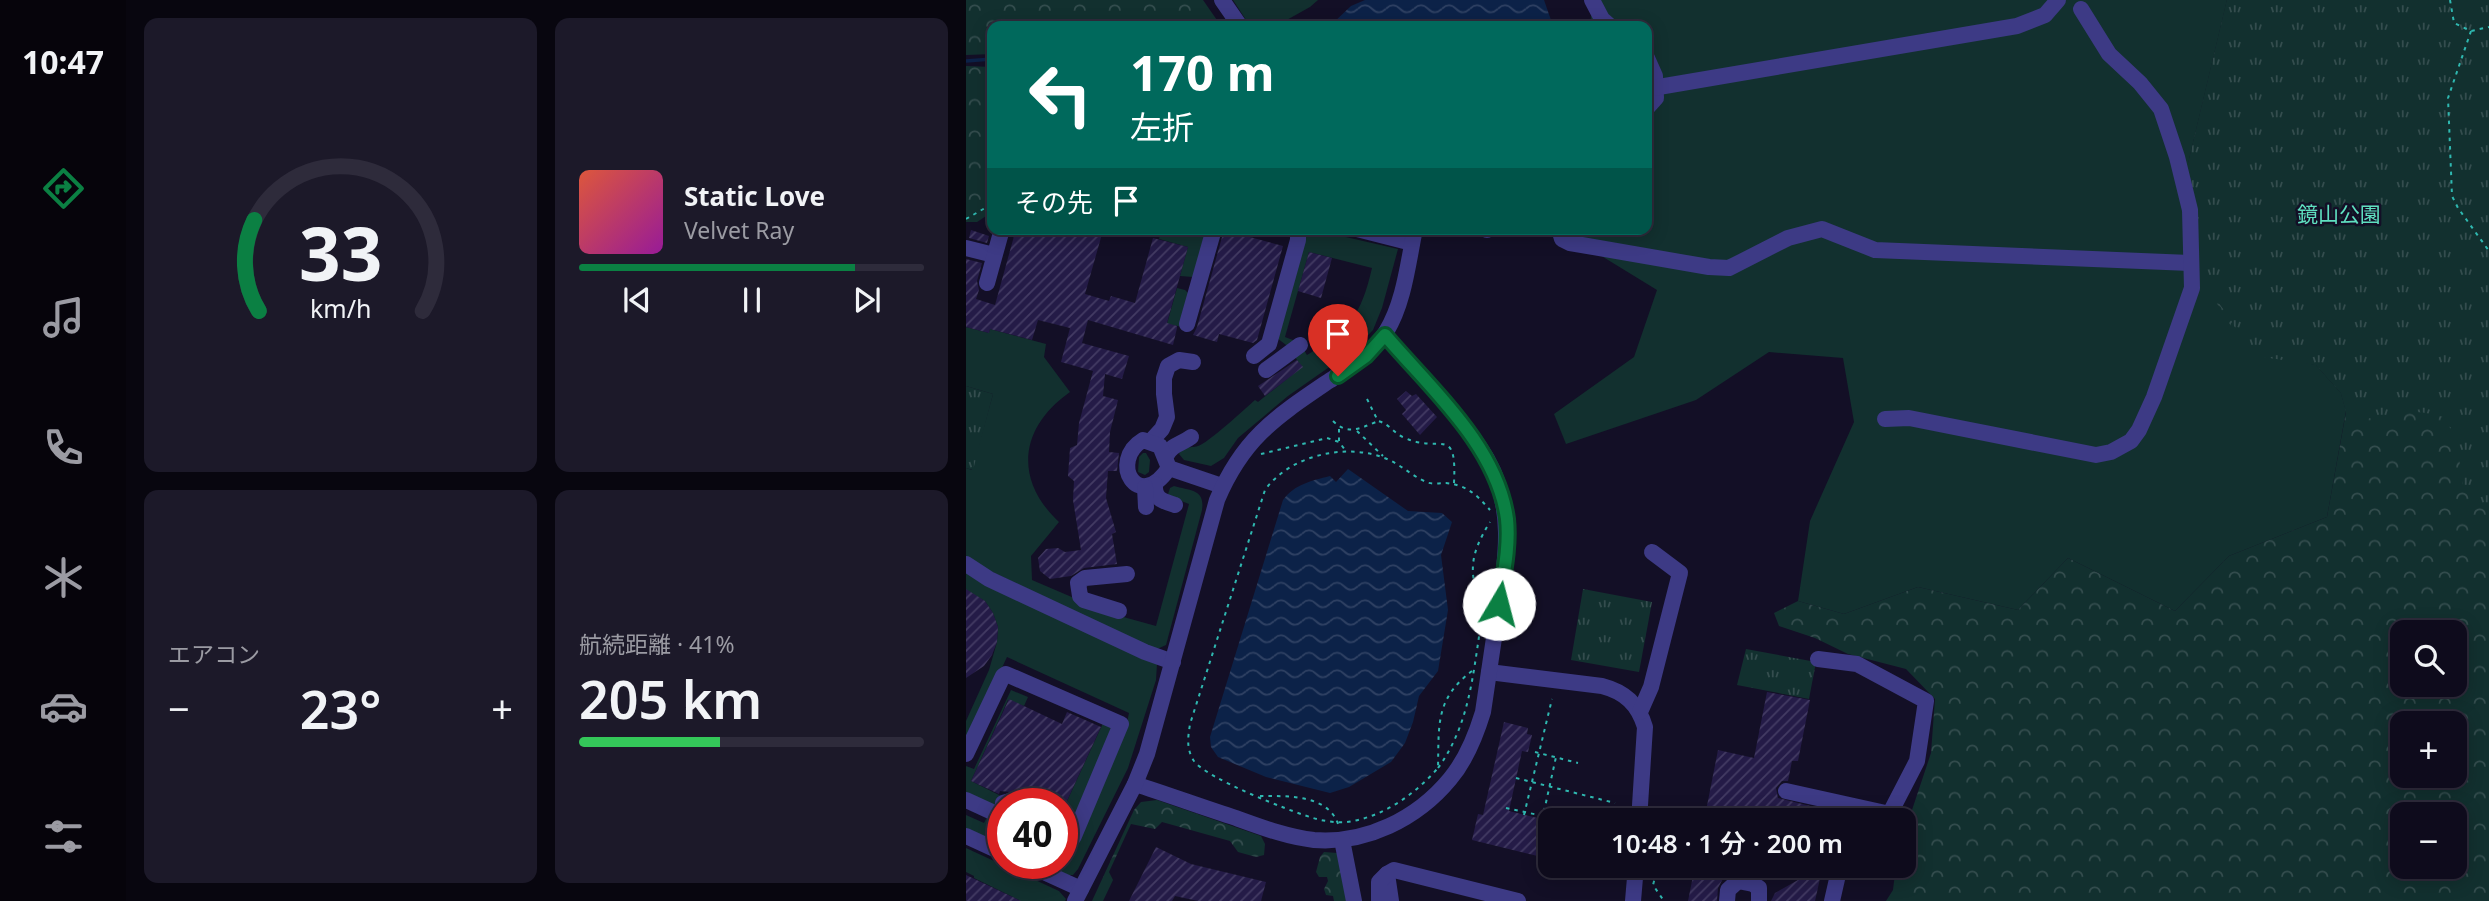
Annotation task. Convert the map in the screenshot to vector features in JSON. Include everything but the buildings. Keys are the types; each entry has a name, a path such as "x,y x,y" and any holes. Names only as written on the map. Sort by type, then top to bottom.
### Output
{"street":[{"path":"1222,0 1237,21"},
{"path":"1592,0 1604,21"},
{"path":"1652,88 2017,26 2045,15 2058,0"},
{"path":"1885,419 1909,418 2079,453 2096,454 2121,448 2131,441 2139,430 2154,397 2192,288 2190,210 2177,157 2161,109 2140,83 2109,54 2081,9"},
{"path":"1652,69 1656,98 1652,102"},
{"path":"1561,235 1562,239 1570,243 1709,267 1729,268 1788,237 1822,229 1875,250 2190,263"},
{"path":"987,283 1000,235"},
{"path":"1187,324 1212,235"},
{"path":"1298,235 1269,344 1266,370 1300,345"},
{"path":"1051,879 1078,895 1135,784 1147,754 1213,512 1239,457 1263,429 1293,415 1352,375 1385,335 1397,307 1414,236"},
{"path":"966,248 994,255"},
{"path":"1135,784 1277,832 1313,840 1342,840 1392,825 1425,805 1451,778 1476,733 1483,712 1481,671 1508,539 1507,520 1500,487 1488,460 1469,432 1385,335"},
{"path":"1254,356 1269,344"},
{"path":"1151,441 1162,429 1170,413 1164,394 1164,378 1168,366 1179,360 1193,362"},
{"path":"1146,507 1150,486 1167,462 1169,450 1180,441 1191,437"},
{"path":"1175,506 1159,500 1150,486 1133,482 1127,471 1127,463 1136,444 1143,440 1160,446 1167,462 1223,486"},
{"path":"1640,712 1651,687 1680,573 1652,552"},
{"path":"966,564 989,579 1145,652 1173,662"},
{"path":"1119,611 1084,600 1080,596 1078,583 1085,578 1127,574"},
{"path":"1818,659 1857,664 1926,701 1917,761 1893,808"},
{"path":"1481,671 1612,689 1628,698 1640,712 1645,727 1640,808"},
{"path":"966,754 1006,674 1121,724 1078,826"},
{"path":"1786,791 1850,808"},
{"path":"966,800 987,805"},
{"path":"966,836 987,846"},
{"path":"1342,840 1354,901"},
{"path":"1379,901 1379,882 1394,870 1518,901"},
{"path":"1387,874 1391,901"},
{"path":"1633,901 1635,878"},
{"path":"1832,901 1837,878"},
{"path":"1727,901 1732,884 1745,881 1759,888 1759,901"}],"path":[{"path":"2450,0 2454,23 2471,31 2489,27"},
{"path":"2471,31 2448,98 2452,196 2489,251"},
{"path":"966,219 987,207"},
{"path":"1367,399 1377,421 1392,427 1403,438 1424,443 1441,442 1448,446 1454,459 1454,484"},
{"path":"1333,421 1339,427 1356,431 1385,458"},
{"path":"1356,431 1377,421"},
{"path":"1339,427 1339,442"},
{"path":"1260,454 1327,438 1339,442 1346,451"},
{"path":"1485,600 1481,671 1460,732 1438,768 1422,786 1394,805 1366,817 1339,822 1310,817 1201,769 1193,760 1187,739 1190,724 1265,490 1284,469 1317,457 1346,451 1385,458 1408,469 1425,482 1460,485 1477,495 1490,511 1493,525"},
{"path":"1483,611 1474,589 1473,557 1493,518"},
{"path":"1438,768 1438,734 1444,705 1455,684 1481,671"},
{"path":"1525,814 1537,753 1552,699"},
{"path":"1537,753 1578,762"},
{"path":"1506,808 1543,816 1556,757"},
{"path":"1516,778 1615,803"},
{"path":"1259,796 1307,799 1325,806 1339,822"},
{"path":"1655,878 1653,885 1664,901"}],"green space":[{"path":"966,0 1203,0 1218,21 987,21 987,54 966,55"},
{"path":"1233,0 1318,0 1285,21 1247,21"},
{"path":"1588,0 2227,0 2188,164 2291,360 2316,365 2341,393 2346,411 2327,517 2229,556 2175,611 2068,558 2018,610 1918,587 1844,614 1798,601 1810,521 1854,422 1843,358 1769,352 1696,400 1566,444 1554,414 1634,357 1657,290 1567,235 1652,235 1652,21 1591,21 1592,8"},
{"path":"2227,0 2489,0 2489,901 1886,901 1893,890 1894,878 1916,878 1916,808 1913,808 1931,753 1935,699 1906,669 1848,654 1815,638 1779,626 1774,613 1798,601 1844,614 1918,587 2018,610 2068,558 2175,611 2229,556 2327,517 2346,412 2341,393 2316,365 2249,355 2198,273 2188,164"},
{"name":"鏡山公園","path":"2227,0 2489,0 2489,515 2463,485 2456,437 2443,417 2413,412 2385,423 2346,411 2341,393 2316,365 2249,355 2231,320 2190,263 2188,164"},
{"path":"966,66 987,67 987,215 977,222 966,222"},
{"path":"1160,235 1205,236 1193,277 1180,276 1188,247 1159,239"},
{"path":"1305,235 1337,235 1398,249 1382,308 1373,330 1355,349 1288,396 1238,438 1224,458 1211,466 1184,460 1179,454 1183,449 1203,444 1255,400 1258,402 1302,367 1295,357 1304,350 1307,355 1343,329 1358,310 1372,268 1309,252 1285,337 1298,342 1290,348 1277,338"},
{"path":"1177,288 1190,295 1182,327 1173,325 1170,337 1165,331"},
{"path":"966,327 989,333 990,329 1046,344 1044,357 1070,392 1053,406 1041,421 1032,437 1028,454 1034,488 1044,506 1059,522 1031,556 1032,580 1109,613 1156,626 1189,504 1168,494 1174,486 1199,494 1202,510 1166,645 1155,650 976,564 966,556 966,468 972,470 993,394 966,386"},
{"path":"966,386 993,394 973,470 966,468"},
{"path":"1146,453 1150,460 1149,472 1145,475 1138,472 1139,457"},
{"path":"966,570 1157,664 1156,680 1128,768 1078,869 1078,835 1125,732 1129,713 1007,657 966,744 966,721 989,670 998,627 985,601 966,591"},
{"path":"1583,589 1652,602 1639,672 1571,660"},
{"path":"1746,649 1816,662 1809,699 1737,685"},
{"path":"1011,690 1028,697 1024,706 1008,700 971,781 987,789 987,803 966,792 966,766 974,769"},
{"path":"1104,721 1117,727 1078,817 1078,788 1073,788"},
{"path":"1157,800 1261,836 1265,844 1264,855 1256,857 1238,852 1230,841 1162,822 1155,829 1131,824 1109,872 1113,880 1103,901 1092,901 1134,810 1141,802"},
{"path":"966,815 984,823 987,817 987,838 966,828"},
{"path":"966,848 987,858 987,879 1033,879 1059,891 1066,899 1021,901 966,872"},
{"path":"1324,852 1337,853 1347,901 1334,901 1333,896 1326,895 1324,889 1327,877 1319,877 1316,872"}],"water":[{"path":"1365,0 1544,0 1551,21 1335,21 1351,6"},
{"path":"1348,469 1408,511 1442,513 1452,522 1441,555 1448,610 1438,671 1419,696 1405,743 1391,762 1349,787 1330,793 1266,777 1218,757 1211,747 1210,737 1283,500 1293,490 1310,482 1330,476 1336,482"}],"waterway":[{"path":"966,61 987,59"}],"route":[{"path":"1338,376 1366,356 1385,335 1469,432 1488,460 1500,487 1507,520 1508,539 1499,604"}]}
